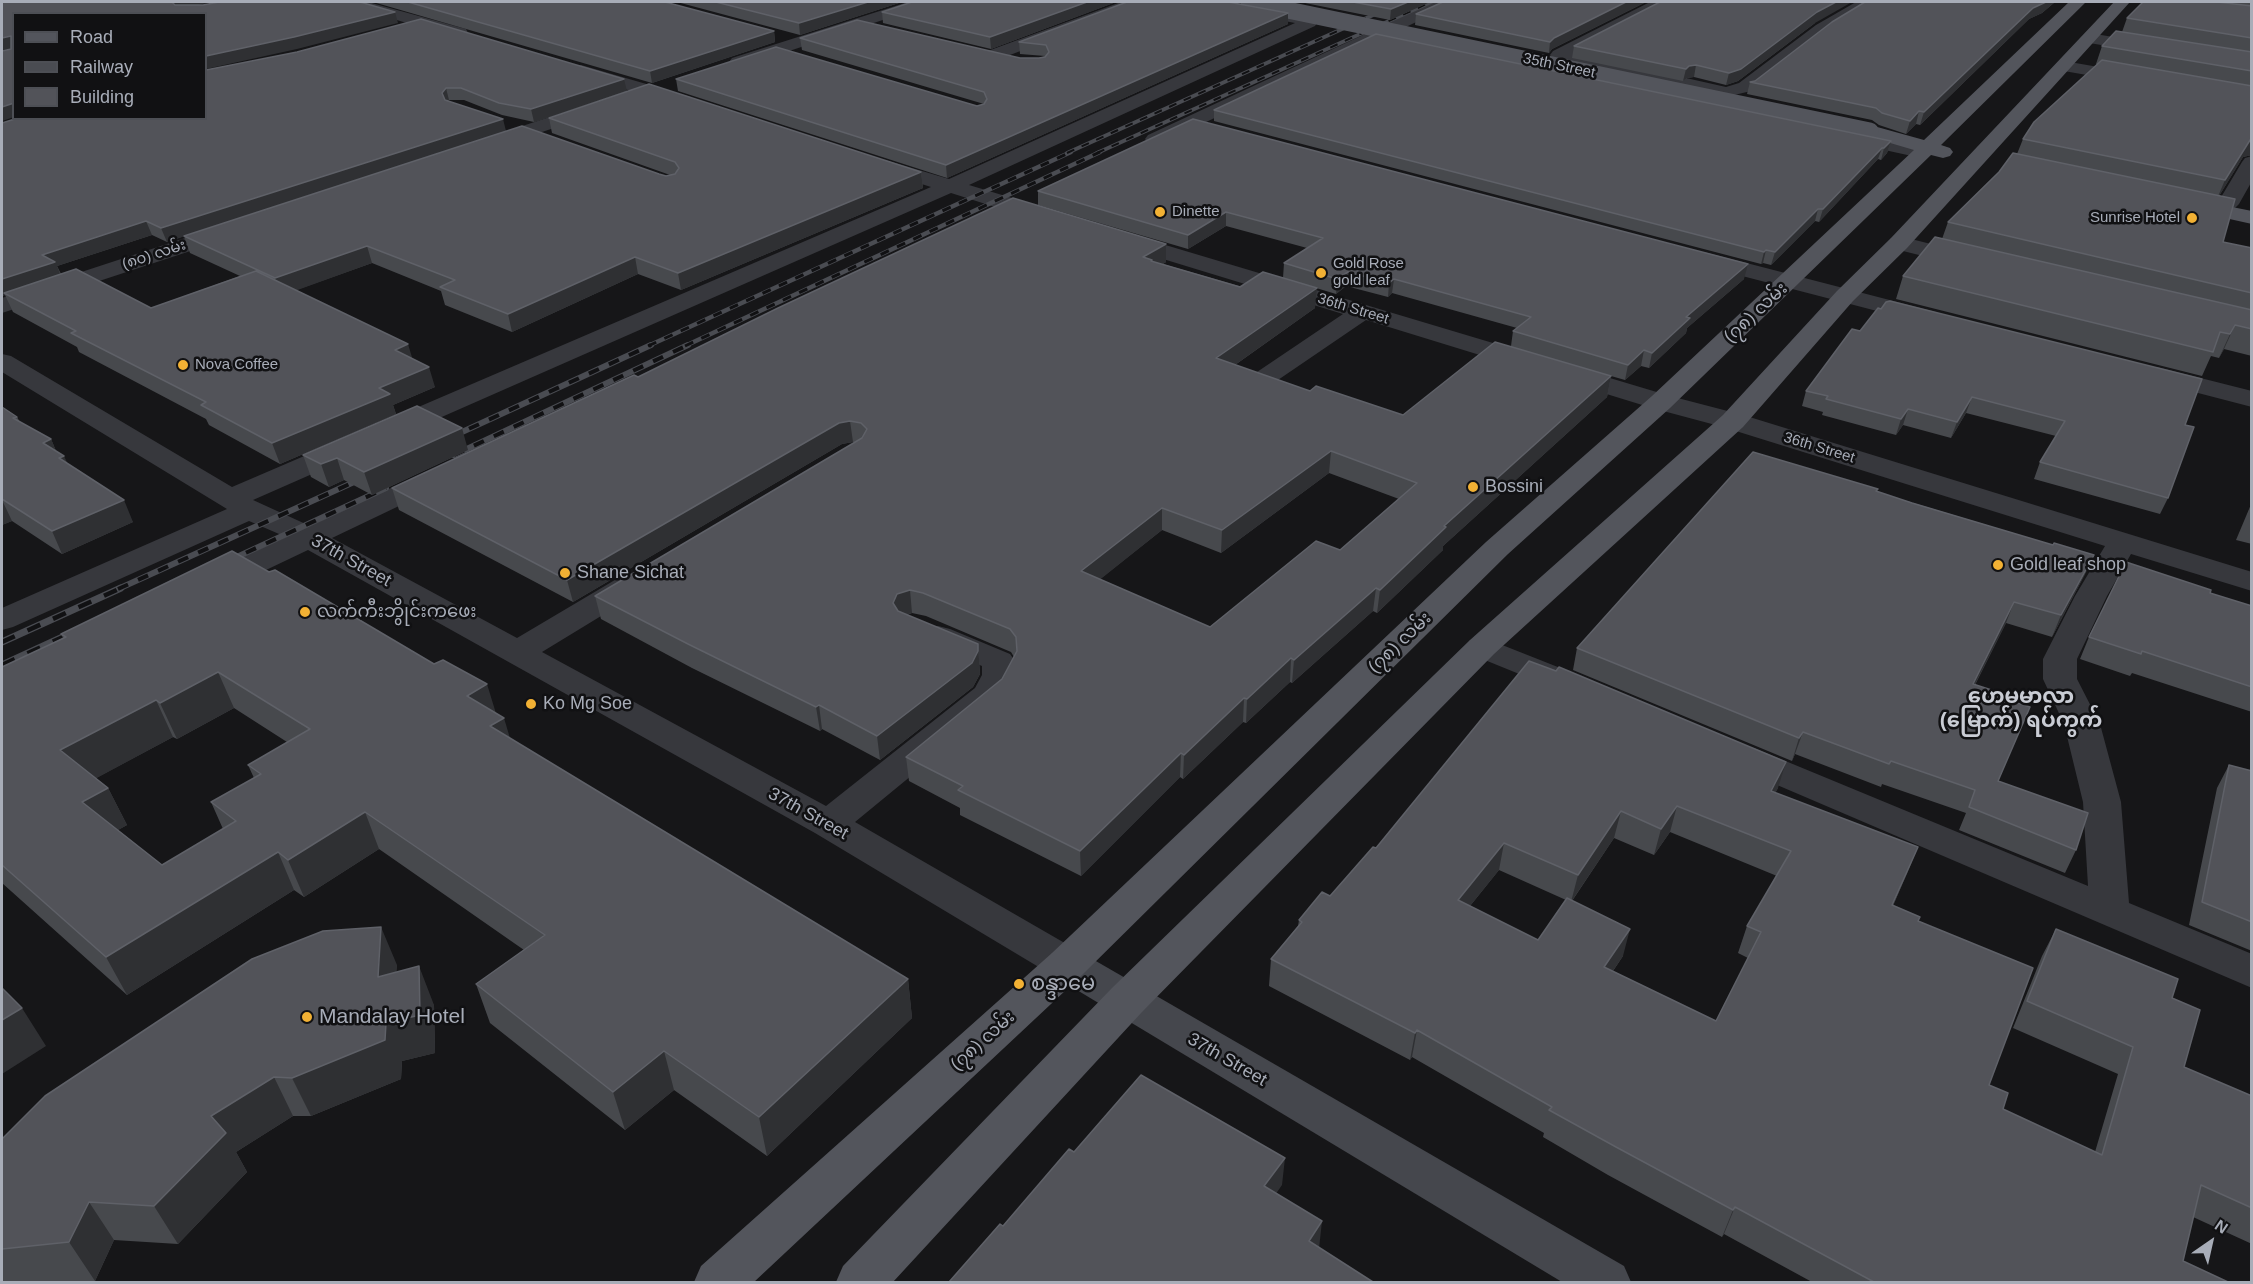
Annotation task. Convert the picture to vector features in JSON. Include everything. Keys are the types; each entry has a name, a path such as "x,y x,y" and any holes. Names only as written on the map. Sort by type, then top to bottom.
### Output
{"main road":[{"name":"35th Street","path":"1249,2 1992,158"},
{"name":"(၇၈) လမ်း","path":"719,1282 1067,964 1497,548 1661,402 2078,2"},
{"path":"861,1282 1127,1000 1482,647 1733,421 1845,296 1992,158 2064,66 2122,2"},
{"path":"2252,209 2167,195 2252,218"}],"street":[{"path":"352,2 481,40"},
{"path":"723,67 776,50 800,50 855,23 922,2"},
{"path":"1021,63 985,55 1134,2"},
{"path":"2,620 241,504 1309,23 1304,20 1212,2"},
{"path":"1138,147 1446,2"},
{"path":"1661,2 1559,55 1725,92 1930,144"},
{"path":"1725,92 1744,87 1822,28 1866,2"},
{"path":"391,32 425,23"},
{"path":"855,23 890,32"},
{"path":"766,33 800,50"},
{"path":"1370,36 1930,144"},
{"path":"2090,38 2170,52"},
{"path":"2064,66 2146,81"},
{"path":"570,67 704,108"},
{"path":"467,151 681,80"},
{"path":"496,121 558,144"},
{"path":"1190,123 1224,132"},
{"path":"860,158 1069,223"},
{"path":"2228,204 2252,162"},
{"path":"980,221 1044,191"},
{"name":"(၈၀) လမ်း","path":"2,306 252,223"},
{"name":"36th Street","path":"1102,233 1661,402 1733,421 2252,582"},
{"path":"1899,243 1990,265"},
{"path":"1686,254 1949,323"},
{"path":"1266,377 1362,312"},
{"name":"37th Street","path":"2,361 241,504 308,538 828,824 1606,1282"},
{"path":"2135,370 2252,399"},
{"path":"192,593 460,466"},
{"path":"2109,911 2102,802 2082,724 2060,679 2060,659 2091,596 2123,542"},
{"path":"516,652 659,567"},
{"path":"828,824 989,694 999,675 998,661 913,625"},
{"path":"1482,647 1592,693"},
{"path":"1713,744 2252,972"}],"building":[{"path":"2,2 174,2 175,5 203,5 219,2 360,2 395,12 207,56 207,12 12,12 12,104 2,107 2,51 11,49 11,36 2,38"},
{"path":"408,2 665,2 774,31 650,71"},
{"path":"716,2 868,2 799,23"},
{"path":"912,2 1087,2 990,37 882,12"},
{"path":"1127,2 1228,2 1288,13 946,165 676,79 776,47 977,106 984,104 987,99 984,92 800,38 857,20 1020,58 1039,58 1045,57 1049,52 1046,45 1019,42"},
{"path":"1353,2 1408,2 1391,9"},
{"path":"1443,2 1626,2 1550,42 1416,14"},
{"path":"1660,2 1836,2 1817,12 1741,69 1729,73 1696,65 1686,69 1574,46"},
{"path":"1865,2 2046,2 2033,8 1924,112 1919,111 1910,121 1882,113 1876,108 1750,82 1755,81 1832,22"},
{"path":"2143,2 2217,2 2252,6 2252,38 2127,18"},
{"path":"421,19 624,79 531,109 499,103 461,88 446,88 442,93 445,100 503,119 161,228 146,221 42,255 55,262 2,279 2,123 12,120 207,120 207,70 297,52"},
{"path":"2116,31 2252,52 2252,71 2102,46"},
{"path":"1376,34 1891,141 1823,209 1818,209 1775,252 1766,250 1764,252 1214,110"},
{"path":"2102,60 2252,86 2252,137 2225,180 2023,139 2034,122"},
{"path":"649,84 921,172 678,273 635,257 508,314 440,287 455,280 367,246 275,278 184,236 522,126 659,174 666,176 675,174 679,168 675,162 549,118"},
{"path":"1193,119 1748,264 1686,317 1690,318 1652,353 1644,350 1628,365 1513,331 1531,317 1394,279 1389,283 1348,272 1337,279 1284,263 1323,238 1226,212 1188,235 1038,191"},
{"path":"2013,153 2235,199 2223,242 2252,248 2252,293 1948,222 1999,172"},
{"path":"1013,198 1166,244 1143,257 1151,261 1240,287 1263,272 1317,288 1216,358 1310,391 1316,386 1403,415 1495,342 1611,376 1444,526 1446,527 1380,590 1376,588 1294,660 1291,658 1247,699 1244,698 1184,755 1181,753 1080,851 958,790 963,786 906,757 1002,679 1017,651 1016,637 1010,629 923,593 910,590 897,594 893,603 898,611 978,644 978,651 972,663 877,736 819,705 816,707 595,596 862,438 867,429 861,423 850,421 839,423 567,580 392,488 634,375 638,377 778,308","holes":["1331,451 1417,483 1340,550 1316,541 1210,627 1081,571 1162,508 1222,530"]},
{"path":"1935,237 2252,310 2252,329 2235,325 2230,334 2220,332 2213,352 1903,276"},
{"path":"76,269 151,308 256,271 408,344 395,350 429,367 379,388 390,394 272,443 201,405 206,402 71,333 76,331 4,293"},
{"path":"1890,301 2202,379 2185,425 2194,427 2168,498 2040,462 2065,421 1972,397 1957,422 1908,409 1901,419 1826,399 1828,396 1806,391 1852,329 1860,331 1878,308 1881,309 1886,302"},
{"path":"417,406 462,428 364,472 337,458 321,464 303,455"},
{"path":"2,407 17,417 13,418 51,439 43,443 64,456 59,458 124,500 52,531 2,499"},
{"path":"1753,452 1878,489 1876,491 1912,503 2094,555 2061,615 2014,602 1973,684 2010,696 2008,700 2030,707 1998,781 2088,813 2076,850 1969,807 1975,790 1891,761 1889,764 1803,732 1799,738 1577,648"},
{"path":"232,551 269,572 275,570 434,664 443,660 487,684 467,696 504,718 490,726 908,979 759,1117 664,1051 613,1092 476,984 545,935 365,812 288,860 278,852 106,957 2,865 2,667 66,637 61,634","holes":["218,672 310,729 248,765 261,774 211,802 236,821 162,865 82,802 108,788 60,750 156,700 160,703"]},
{"path":"2126,562 2252,606 2252,687 2142,651 2141,654 2089,637"},
{"path":"1529,661 1556,671 1559,667 1786,762 1771,791 1918,847 1892,905 1920,917 1918,921 2033,968 1989,1085 2008,1093 2003,1109 2102,1155 2133,1047 2027,1001 2056,929 2178,979 2172,998 2200,1010 2184,1067 2252,1096 2252,1208 2201,1185 2183,1261 2228,1282 1874,1282 1735,1207 1733,1210 1616,1147 1549,1110 1552,1107 1417,1030 1415,1033 1271,959 1302,922 1299,920 1322,892 1330,896 1373,847 1376,848","holes":["1677,806 1791,851 1747,926 1761,932 1716,1021 1604,967 1630,929 1567,898 1538,940 1458,900 1504,843 1578,875 1621,811 1661,829"]},
{"path":"2229,765 2252,771 2252,922 2202,902"},
{"path":"381,927 378,977 419,966 420,1015 386,1023 385,1040 292,1078 274,1077 211,1116 226,1133 154,1206 89,1202 69,1242 2,1249 2,1139 45,1096 252,959 323,931"},
{"path":"2,988 22,1008 2,1020"},
{"path":"1141,1075 1285,1158 1264,1186 1322,1221 1309,1241 1373,1282 949,1282 1000,1224 1003,1226 1069,1149 1074,1152"}],"railway":[{"path":"1067,153 1402,2"},
{"path":"1097,153 1431,2"},
{"path":"648,346 1071,152"},
{"path":"685,346 1100,152"},
{"path":"449,438 651,345"},
{"path":"454,455 688,345"},
{"path":"118,589 365,477"},
{"path":"226,562 386,488"},
{"path":"2,642 121,588"},
{"path":"2,665 78,630"}],"place":[{"name":"Dinette","path":"1160,212"},
{"name":"Sunrise Hotel","path":"2192,218"},
{"name":"Gold Rose gold leaf","path":"1321,273"},
{"name":"Nova Coffee","path":"183,365"},
{"name":"Bossini","path":"1473,487"},
{"name":"Gold leaf shop","path":"1998,565"},
{"name":"Shane Sichat","path":"565,573"},
{"name":"လက်ကီးဘွိုင်းကဖေး","path":"305,612"},
{"name":"Ko Mg Soe","path":"531,704"},
{"name":"စန္ဒာမေ","path":"1019,984"},
{"name":"Mandalay Hotel","path":"307,1017"}],"district":[{"name":"ဟေမမာလာ (မြောက်) ရပ်ကွက်","path":"2021,709"}]}
